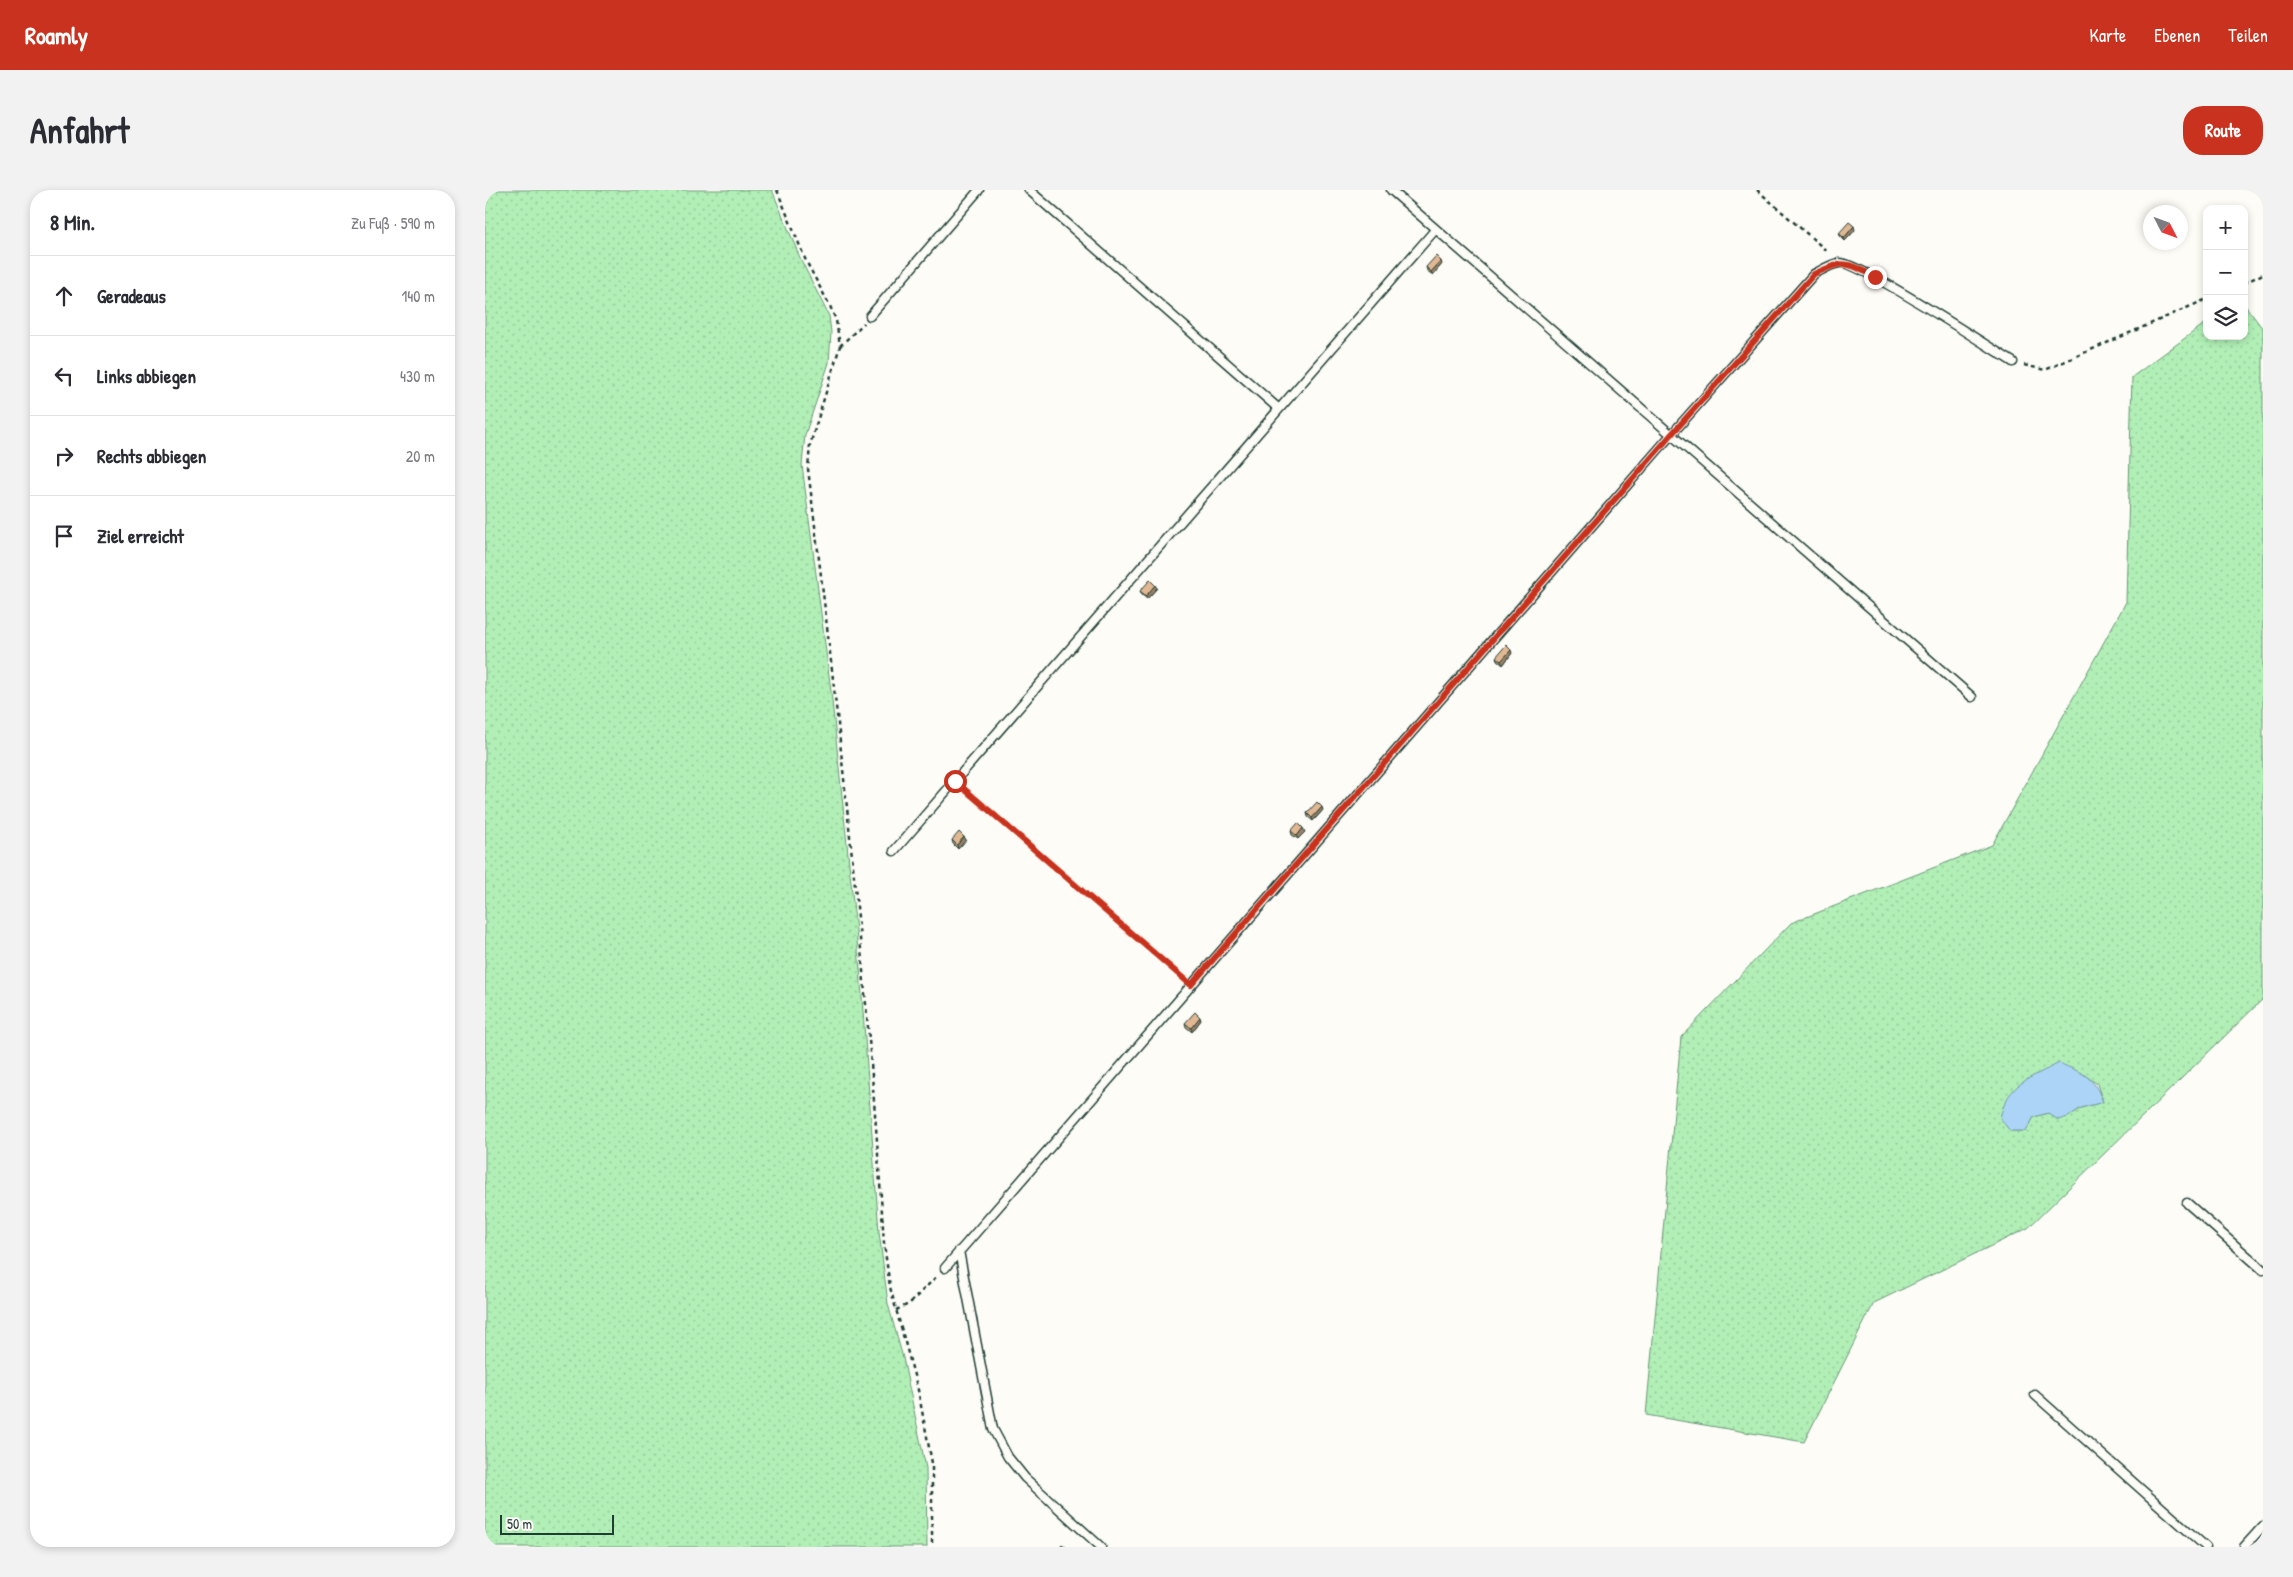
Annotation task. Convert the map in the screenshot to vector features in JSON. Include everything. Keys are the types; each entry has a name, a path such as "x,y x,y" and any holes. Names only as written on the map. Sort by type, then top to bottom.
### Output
{"lane":[{"path":"870,316 979,190"},
{"path":"1029,190 1279,409"},
{"path":"1391,190 1972,697"},
{"path":"894,851 1435,230"},
{"path":"945,1268 1671,435 1814,274 1839,263 1850,264 1875,277 2013,362"},
{"path":"2187,1203 2263,1270"},
{"path":"959,1251 993,1429 1008,1457 1025,1478 1101,1547"},
{"path":"2035,1395 2206,1547"},
{"path":"2244,1547 2263,1526"}],"path":[{"path":"777,190 806,261 836,320 840,346 810,445 808,469 840,731 858,922 884,1244 890,1287 918,1390 932,1463 932,1547"},
{"path":"1757,190 1839,263"},
{"path":"2248,281 2263,274"},
{"path":"2013,362 2045,370 2203,301"},
{"path":"840,346 870,316"},
{"path":"955,781 1191,985"},
{"path":"896,1310 909,1304 945,1268"}],"green space":[{"path":"485,190 772,190 801,260 829,316 831,332 829,363 805,435 802,465 831,691 860,969 879,1232 888,1304 903,1358 926,1468 927,1547 485,1547"},
{"path":"2248,309 2263,329 2263,999 2028,1228 1874,1303 1804,1442 1646,1415 1681,1037 1791,923 1992,845 2126,602 2132,377 2203,325 2203,340 2248,340","holes":["2083,1074 2097,1084 2103,1102 2081,1108 2068,1117 2048,1113 2034,1117 2026,1131 2010,1131"]}],"water":[{"path":"2059,1063 2087,1076 2095,1086 2103,1102 2081,1108 2068,1117 2058,1120 2048,1113 2034,1117 2026,1131 2010,1131 2000,1118 2009,1096 2022,1083"}],"building":[{"path":"1849,222 1854,226 1844,238 1839,233"},
{"path":"1436,256 1441,261 1431,272 1426,267"},
{"path":"1150,580 1155,585 1146,596 1140,591"},
{"path":"1506,645 1511,650 1501,661 1496,657"},
{"path":"1317,802 1322,807 1312,818 1307,813"},
{"path":"1298,823 1303,828 1297,836 1291,831"},
{"path":"959,832 964,837 957,845 952,840"},
{"path":"1195,1012 1200,1017 1191,1028 1185,1023"}],"route":[{"path":"955,781 1191,985 1814,274 1839,263 1850,264 1875,277"}]}
